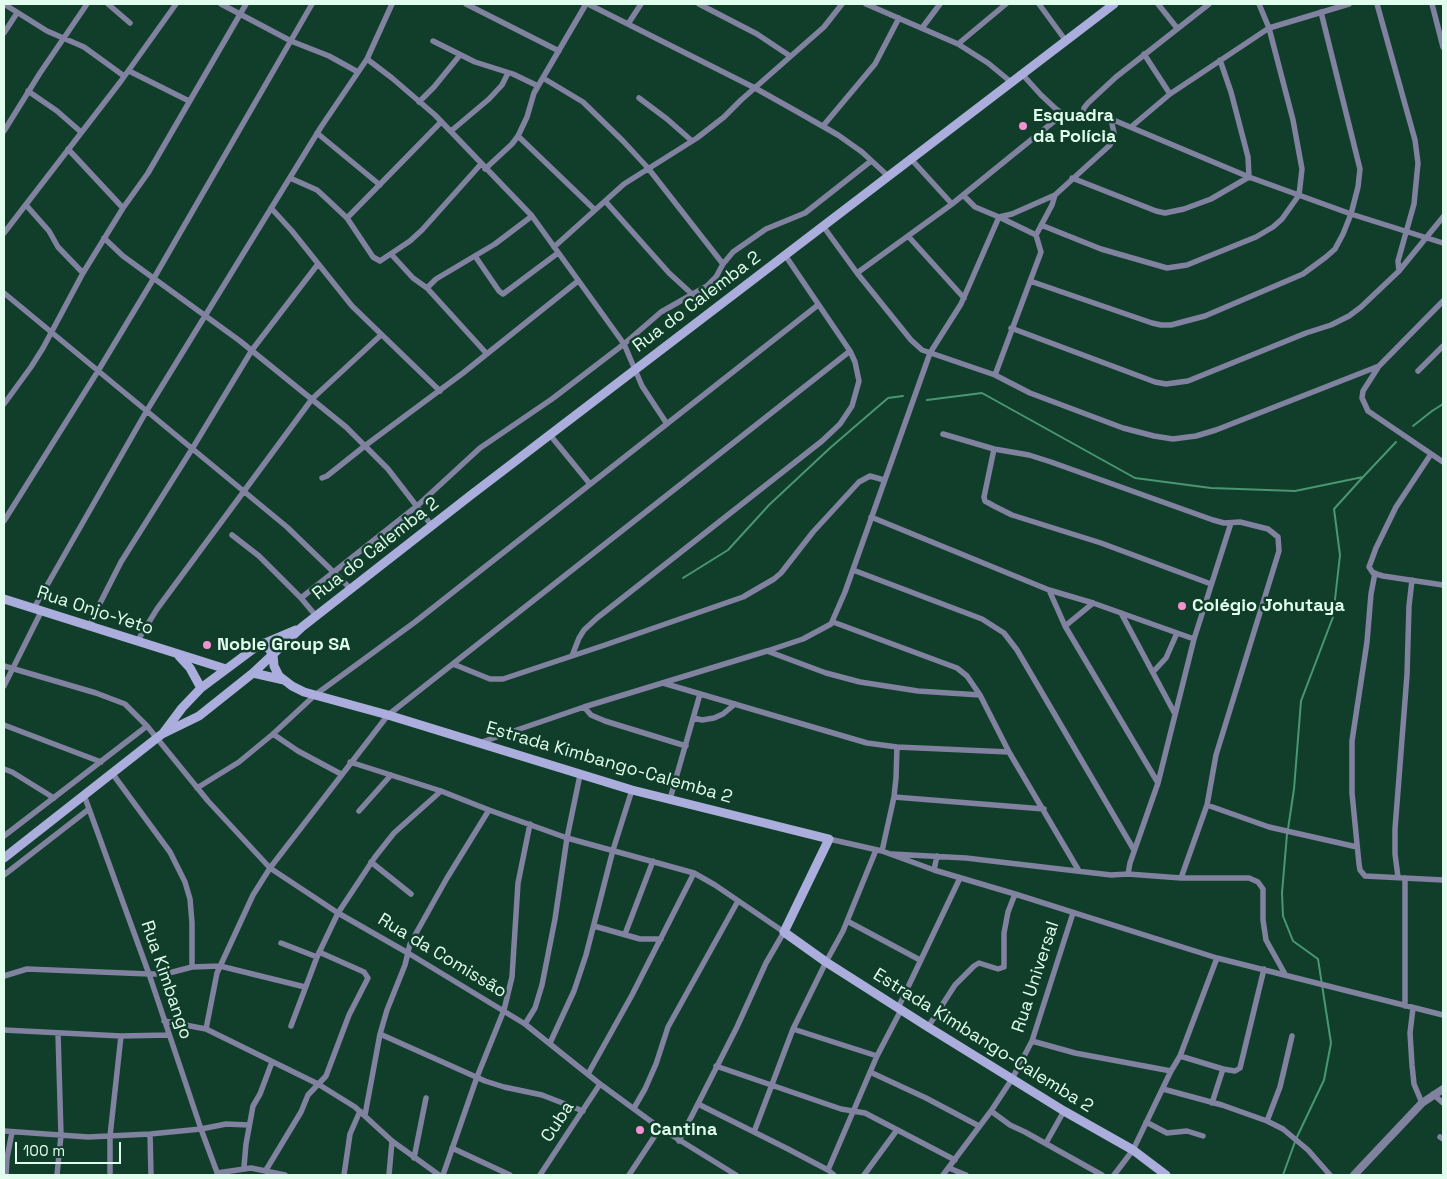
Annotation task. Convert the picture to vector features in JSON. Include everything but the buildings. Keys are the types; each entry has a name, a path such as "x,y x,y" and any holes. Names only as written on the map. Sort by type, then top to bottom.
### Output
{"main road":[{"name":"Rua do Calemba 2","path":"4,858 159,737 199,716 253,673 316,616 1114,4"},
{"name":"Rua Onjo-Yeto","path":"4,600 138,640 177,655 203,661 226,670"},
{"name":"Rua do Calemba 2","path":"159,737 186,702 201,688 264,643 302,628"},
{"path":"264,643 273,654 273,662 277,673 284,680"},
{"path":"177,655 190,668 201,688"},
{"name":"Estrada Kimbango-Calemba 2","path":"253,673 284,680 304,692 388,715 632,790 829,839"},
{"path":"186,702 191,710 199,716"},
{"path":"784,932 829,839"},
{"name":"Estrada Kimbango-Calemba 2","path":"784,932 826,962 928,1027 1064,1111 1133,1150 1166,1175"}],"street":[{"path":"4,4 47,31 84,47 124,76"},
{"path":"4,131 28,90 87,4"},
{"path":"108,4 130,23"},
{"path":"4,233 129,71 176,4"},
{"path":"221,4 291,41 329,56 358,72"},
{"path":"4,404 31,367 83,273 123,208 148,173 246,4"},
{"path":"4,521 154,278 312,4"},
{"path":"4,686 38,609 146,412 317,133 367,59 392,4"},
{"path":"466,4 559,51"},
{"path":"485,169 518,136 527,117 534,93 587,4 755,88 823,126 862,152 888,176"},
{"path":"628,24 641,4"},
{"path":"699,4 757,34 790,56"},
{"path":"554,247 624,184 692,141 724,117 824,27 842,4"},
{"path":"866,4 958,44 988,63 1011,82"},
{"path":"922,28 940,4"},
{"path":"958,44 1006,4"},
{"path":"1039,4 1066,40"},
{"path":"1158,4 1177,28"},
{"path":"1083,113 1088,103 1144,54 1209,4"},
{"path":"1042,225 1101,249 1158,266 1176,267 1187,265 1256,237 1282,219 1298,195 1302,169 1293,120 1269,28 1259,4"},
{"path":"1131,127 1170,94 1269,28 1348,4"},
{"path":"1377,4 1415,140 1418,163 1414,204 1398,261 1399,271"},
{"path":"1432,4 1443,47"},
{"path":"1030,281 1161,325 1187,322 1303,274 1315,267 1335,249 1351,214 1358,187 1360,169 1321,12"},
{"path":"4,33 17,13"},
{"path":"823,126 875,64 899,18"},
{"path":"433,41 482,65 508,73 538,86"},
{"path":"1144,54 1170,94"},
{"path":"419,102 460,55"},
{"path":"367,59 441,122 532,216 624,344 642,386 668,424"},
{"path":"1220,60 1231,92 1246,149 1250,169 1249,177"},
{"path":"129,71 189,101"},
{"path":"451,132 489,100 502,85 508,73"},
{"path":"1022,74 1041,95 1064,114 1093,114 1111,119 1249,177 1351,214 1443,243"},
{"path":"543,78 583,102 598,115 648,168 723,264"},
{"path":"28,90 57,111 81,132"},
{"path":"639,98 692,141"},
{"path":"857,273 952,204 1064,114"},
{"path":"999,217 1012,214 1055,195 1110,144 1114,133 1111,119"},
{"path":"346,218 441,122"},
{"path":"317,133 380,184"},
{"path":"518,136 595,210"},
{"path":"68,149 123,208"},
{"path":"911,159 952,204"},
{"path":"302,598 417,506 480,448 552,399 624,344 661,312 707,286 716,277 723,264 733,252 755,236 805,213 871,161"},
{"path":"290,178 318,190 346,218 374,258 380,261 422,230 481,164"},
{"path":"1072,178 1156,211 1165,212 1184,209 1211,199 1249,177"},
{"path":"963,195 976,207 1036,234"},
{"path":"995,375 1041,252 1036,234 1052,205 1055,195"},
{"path":"605,201 662,266 692,295"},
{"path":"26,205 49,231 58,247 83,273"},
{"path":"271,208 292,231 352,306 440,390"},
{"path":"426,288 436,279 475,256 532,216"},
{"path":"477,743 584,707 767,651 824,630 833,622 930,353 964,298 999,217"},
{"path":"1011,328 1155,382 1178,383 1201,377 1349,316 1362,307 1399,271 1443,217"},
{"path":"823,226 857,273 911,340 922,350 995,375 1030,392 1123,428 1154,436 1173,439 1196,436 1216,430 1379,366"},
{"path":"908,236 964,298"},
{"path":"104,238 123,256 252,350 366,445 388,469 432,526"},
{"path":"475,256 499,291 504,294 558,253"},
{"path":"391,254 413,278 426,288 487,354"},
{"path":"572,656 584,630 597,618 795,463 840,424 852,406 859,381 855,362 785,255"},
{"path":"90,626 121,562 252,350 318,264"},
{"path":"322,478 328,476 487,354 578,281"},
{"path":"4,293 287,527 351,589"},
{"path":"1443,301 1379,366 1363,392 1362,398 1365,407 1375,416 1443,462"},
{"path":"197,788 239,762 315,695 414,622 818,305"},
{"path":"138,640 156,609 312,399 381,335"},
{"path":"1418,371 1443,346"},
{"path":"206,1029 214,984 220,966 253,896 270,868 388,715 850,352"},
{"path":"943,434 994,449 1029,455 1213,520 1231,523 1240,522 1268,529 1278,537 1280,541 1278,551 1216,755 1207,805 1181,878"},
{"path":"550,435 590,484"},
{"path":"994,449 984,497 987,502 1012,515 1077,535 1210,584"},
{"path":"1431,454 1396,507 1369,567 1375,574 1443,585"},
{"path":"453,664 484,677 497,679 511,677 710,607 731,602 763,586 781,573 813,532 859,482 870,476 884,480"},
{"path":"871,517 1049,590 1093,603 1194,639"},
{"path":"1128,874 1134,850 1158,783 1194,639 1231,523"},
{"path":"232,534 260,556 302,598 316,616"},
{"path":"853,570 982,619 998,628 1009,638 1134,850"},
{"path":"1375,574 1371,594 1368,642 1352,742 1352,793 1360,870 1365,876 1443,880"},
{"path":"1398,877 1394,829 1407,675 1409,606 1412,580"},
{"path":"1049,590 1065,626 1158,783"},
{"path":"1065,626 1093,603"},
{"path":"1122,613 1175,714"},
{"path":"833,622 957,668 968,676 980,695 1009,752 1079,871"},
{"path":"1153,672 1166,658 1177,633"},
{"path":"767,651 826,673 860,682 918,691 980,695"},
{"name":"Rua da Comissão","path":"4,666 96,693 125,704 159,737 197,788 244,842 270,868 338,913 504,1010 525,1024 600,1084 660,1128 736,1175"},
{"path":"663,683 867,743 897,747 1009,752"},
{"path":"670,799 700,694"},
{"path":"694,718 702,720 714,718 723,714 735,704"},
{"path":"584,707 591,715 605,721 686,746"},
{"path":"4,725 101,762"},
{"path":"4,836 147,726"},
{"path":"273,734 298,751 341,774"},
{"path":"754,1132 793,1030 847,921 879,850 894,797 897,747"},
{"name":"Estrada Kimbango-Calemba 2","path":"350,762 441,791 567,838 694,874 738,900 784,932"},
{"path":"4,769 54,798"},
{"path":"112,774 170,852 185,882 190,899 192,923 192,967"},
{"path":"359,811 391,775"},
{"path":"525,1024 535,1008 542,985 555,919 567,838 580,775"},
{"path":"550,1043 574,991 586,955 613,850 632,790"},
{"path":"291,1026 318,954 338,913 372,862 394,834 441,791"},
{"name":"Rua Kimbango","path":"84,795 149,974 217,1174"},
{"path":"894,797 1044,809"},
{"path":"1207,805 1269,827 1357,847"},
{"path":"4,875 89,809"},
{"path":"344,1175 350,1134 363,1113 380,1034 410,944 489,810"},
{"path":"443,1175 477,1077 504,1010 512,977 518,883 530,824"},
{"path":"829,839 879,850 934,870 1217,958 1443,1015"},
{"path":"890,854 901,853 1023,863 1111,875 1249,878 1258,882 1263,889 1263,920 1266,940 1285,974"},
{"path":"934,870 937,856"},
{"path":"625,934 653,861"},
{"path":"372,862 410,894"},
{"path":"588,1074 661,940 694,874"},
{"path":"828,1170 920,960 960,878"},
{"path":"1405,878 1405,1006"},
{"path":"928,1027 955,986 974,966 979,964 998,969 1004,967 1004,933 1008,912 1015,894"},
{"path":"634,1108 656,1064 668,1027 738,900"},
{"name":"Rua Universal","path":"943,1175 991,1111 1012,1079 1032,1041 1073,912"},
{"path":"847,921 920,960"},
{"path":"594,926 640,939 661,940"},
{"path":"679,1141 766,963 784,932"},
{"path":"266,1170 298,1117 308,1095 326,1076 349,1015 368,976 364,972 318,954 281,943"},
{"path":"1114,1175 1133,1150 1170,1071 1180,1056 1217,958"},
{"path":"4,976 27,969 165,974 192,967 220,966 305,987"},
{"path":"1180,1056 1235,1071 1242,1065 1249,1026 1264,969"},
{"path":"1413,1008 1410,1033 1412,1065 1414,1084 1422,1103"},
{"path":"164,1021 206,1029 318,1084 363,1113 392,1141 439,1175"},
{"path":"4,1030 121,1036 169,1035"},
{"path":"793,1030 877,1056"},
{"path":"57,1175 61,1135 58,1033"},
{"path":"380,1034 477,1077 504,1087 542,1095 584,1111"},
{"path":"110,1175 110,1136 121,1036"},
{"path":"1267,1121 1280,1087 1292,1036"},
{"path":"1032,1041 1083,1054 1170,1071"},
{"path":"244,1168 248,1125 253,1106 260,1094 272,1062"},
{"path":"716,1066 854,1112 865,1113 956,1160"},
{"path":"1212,1103 1223,1069"},
{"path":"870,1072 926,1098 979,1126"},
{"name":"Cuba","path":"540,1175 584,1111 600,1084"},
{"path":"1162,1089 1267,1121 1283,1129 1296,1139 1330,1175"},
{"path":"1354,1175 1422,1103 1443,1089"},
{"path":"1433,1094 1443,1102"},
{"path":"414,1158 426,1098"},
{"path":"698,1104 828,1170 834,1175"},
{"path":"991,1111 1010,1125 1102,1175"},
{"path":"1046,1144 1064,1111"},
{"path":"1146,1122 1166,1133 1187,1132 1203,1136"},
{"path":"4,1131 88,1137 150,1134 201,1129 226,1124 248,1125"},
{"path":"629,1175 660,1128"},
{"path":"864,1175 897,1130"},
{"path":"6,1175 12,1132"},
{"path":"150,1134 151,1175"},
{"path":"389,1175 392,1141"},
{"path":"452,1148 510,1175"},
{"path":"217,1174 244,1168 266,1170 285,1175"},
{"path":"949,1168 966,1175"}],"waterway":[{"path":"927,400 982,393 1135,478 1211,488 1295,491 1363,477 1396,442"},
{"path":"683,578 728,550 769,505 830,448 888,398 903,396"},
{"path":"1413,426 1443,404"},
{"path":"1288,829 1294,789 1301,701 1333,617 1340,555 1334,509 1363,477"},
{"path":"1283,1175 1296,1139 1324,1080 1331,1043 1318,959 1293,941 1283,916 1282,893 1287,834"}],"place":[{"name":"Esquadra da Polícia","path":"1023,126"},
{"name":"Colégio Johutaya","path":"1182,606"},
{"name":"Noble Group SA","path":"207,645"},
{"name":"Cantina","path":"640,1130"}]}
